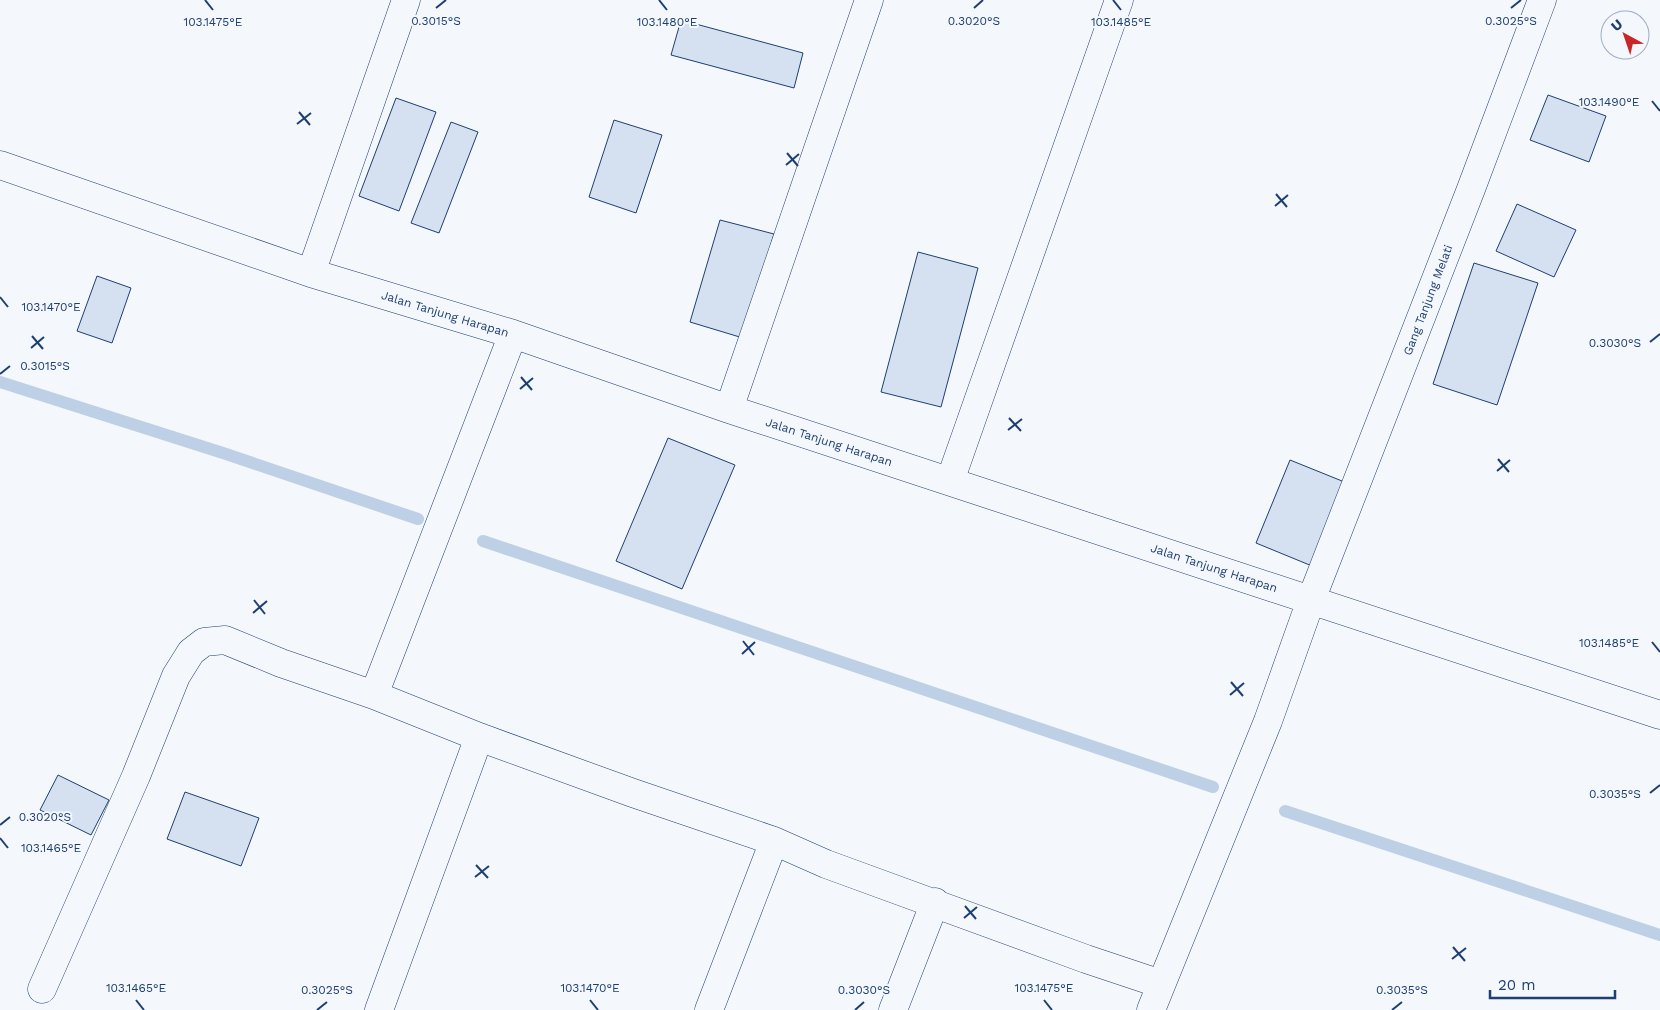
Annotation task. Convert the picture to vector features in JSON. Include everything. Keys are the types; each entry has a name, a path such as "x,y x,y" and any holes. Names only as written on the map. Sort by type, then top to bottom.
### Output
{"street":[{"path":"311,273 406,0"},
{"path":"729,409 869,0"},
{"path":"950,481 1119,0"},
{"name":"Gang Tanjung Melati","path":"1151,1010 1268,721 1311,600 1472,189 1542,0"},
{"name":"Jalan Tanjung Harapan","path":"0,165 311,273 512,334 729,409 1660,715"},
{"path":"374,695 512,334"},
{"path":"42,989 136,776 176,676 191,652 204,642 225,640 281,663 374,695 479,737 633,793 774,841 826,864 1086,959 1161,984"},
{"path":"379,1010 479,737"},
{"path":"709,1010 774,841"},
{"path":"892,1010 934,902"}],"building":[{"path":"681,20 803,53 794,88 671,55"},
{"path":"1548,95 1606,116 1589,162 1530,140"},
{"path":"396,98 436,112 399,211 359,196"},
{"path":"614,120 662,135 636,213 589,197"},
{"path":"451,122 478,132 439,233 411,223"},
{"path":"1517,204 1576,230 1554,277 1496,251"},
{"path":"720,220 774,234 743,338 690,322"},
{"path":"918,252 978,268 941,407 881,392"},
{"path":"1474,263 1538,283 1497,405 1433,384"},
{"path":"97,276 131,288 112,343 77,331"},
{"path":"668,438 735,465 682,589 616,561"},
{"path":"1290,460 1347,483 1312,566 1256,543"},
{"path":"58,775 109,800 91,835 40,810"},
{"path":"185,792 259,818 241,866 167,839"}],"waterway":[{"path":"0,382 223,453 418,519"},
{"path":"483,541 1213,787"},
{"path":"1285,811 1660,935"}]}
